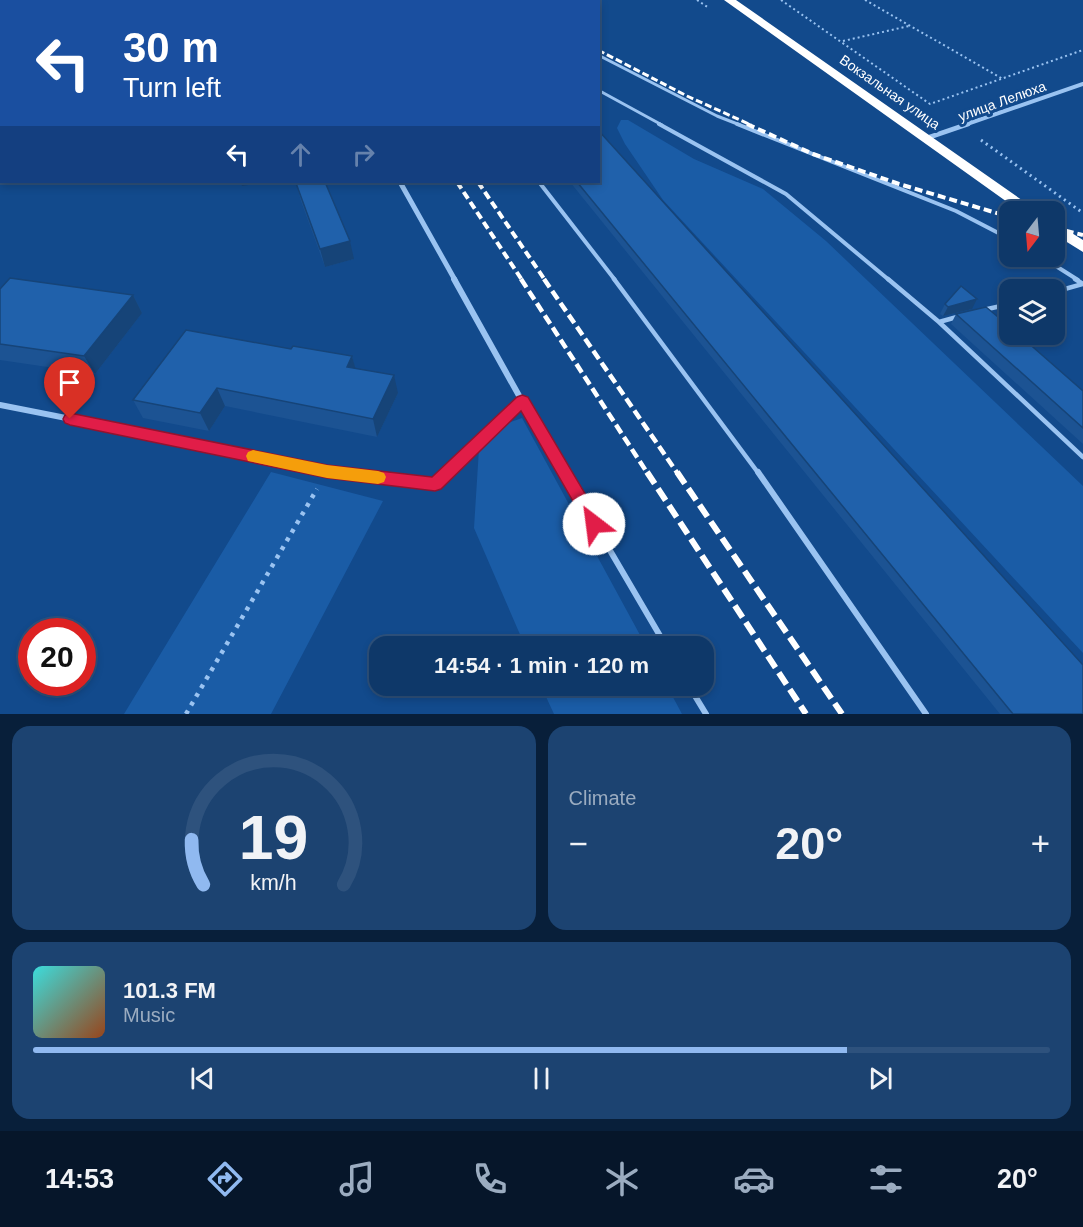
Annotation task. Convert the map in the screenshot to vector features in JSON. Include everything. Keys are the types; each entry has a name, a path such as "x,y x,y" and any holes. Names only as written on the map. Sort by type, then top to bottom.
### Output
{"highway":[{"name":"Вокзальная улица","path":"729,0 1016,201"},
{"path":"1065,235 1083,247"}],"street":[{"name":"улица Лелюха","path":"927,138 1083,84"},
{"path":"0,405 327,471 435,484 522,401 401,183"}],"lane":[{"path":"600,56 717,116 956,211 999,232"},
{"path":"600,91 786,194 939,322 1083,457"},
{"path":"540,183 666,345 807,540 893,670 926,714"},
{"path":"1057,267 1083,284"},
{"path":"1065,289 1083,284"},
{"path":"980,311 999,306"},
{"path":"939,322 959,316"},
{"path":"522,401 660,636"},
{"path":"695,696 706,714"}],"path":[{"path":"781,0 963,126 1083,213"},
{"path":"865,0 1003,79"},
{"path":"842,41 909,26"},
{"path":"930,104 1083,50"},
{"path":"186,714 327,471"}],"shaded area":[{"path":"621,120 628,120 694,159 763,189 826,241 1083,486 1083,653 663,200 625,144 617,128"},
{"path":"522,418 641,636 521,636 474,528 480,433"},
{"path":"271,472 383,501 271,714 124,714"},
{"path":"546,696 672,696 682,714 554,714"}],"building":[{"path":"600,132 1083,665 1083,714 1013,714 578,183 600,183"},
{"path":"296,183 325,183 350,241 320,249"},
{"path":"10,278 133,295 84,356 0,344 0,289"},
{"path":"961,286 977,299 948,307 945,304"},
{"path":"986,307 999,318 999,345 1031,345 1083,391 1083,428 956,314"},
{"path":"186,330 291,349 293,346 352,356 347,367 394,375 373,419 217,388 200,413 133,400"}],"railway":[{"path":"600,51 687,96 751,125"},
{"path":"747,124 813,154 899,184 999,214"},
{"path":"458,183 522,280"},
{"path":"479,183 545,280"},
{"path":"1065,231 1083,235"},
{"path":"521,279 648,474"},
{"path":"544,279 678,474"},
{"path":"647,472 806,714"},
{"path":"677,472 842,714"}],"slow traffic":[{"path":"253,456 327,471 378,477"}],"route":[{"path":"70,419 327,471 435,484 522,401 594,524"}]}
